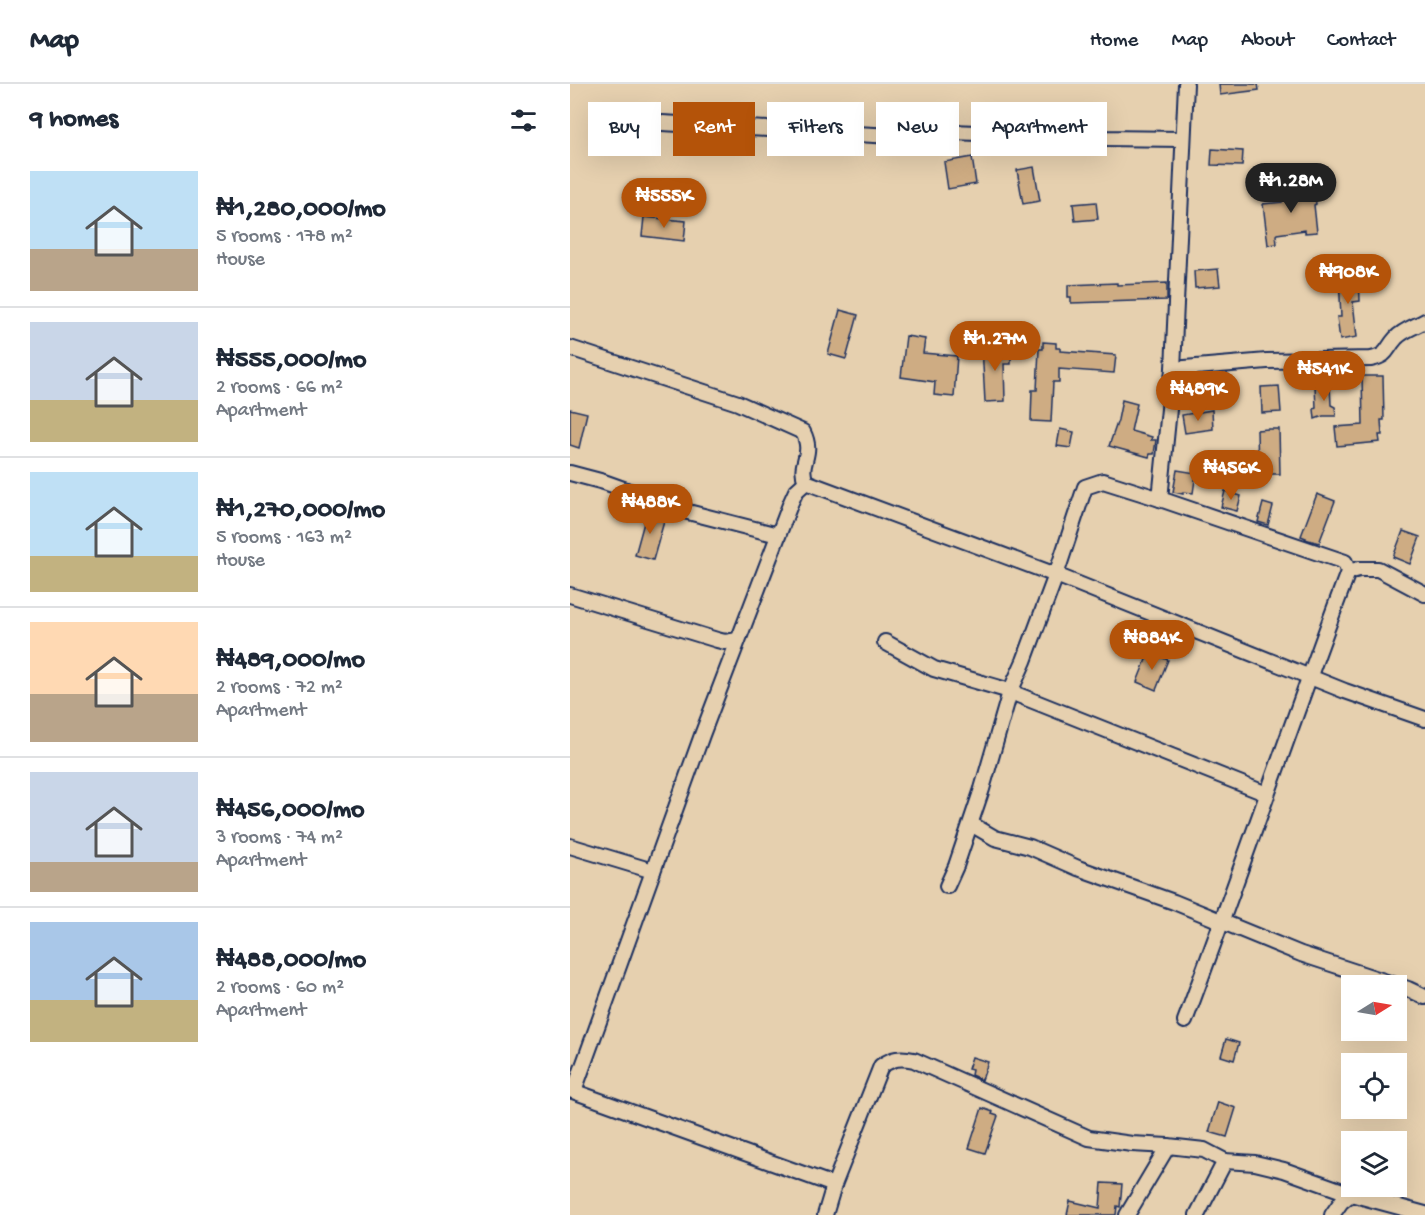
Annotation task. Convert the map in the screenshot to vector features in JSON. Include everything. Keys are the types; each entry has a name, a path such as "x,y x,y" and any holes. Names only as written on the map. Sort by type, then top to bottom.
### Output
{"street":[{"path":"1161,499 1173,369 1185,84"},
{"path":"662,123 892,136 929,131 1183,139"},
{"path":"1173,369 1267,361 1371,359 1381,357 1396,337 1425,321"},
{"path":"570,348 738,403 803,432 808,447 803,467 806,482 1056,575 1345,691 1425,719"},
{"path":"570,473 604,482 688,512 778,535"},
{"path":"947,886 971,824 1010,692 1056,575 1085,487 1103,481 1345,562 1348,572 1185,1021"},
{"path":"806,482 796,491 778,535 572,1090 834,1185"},
{"path":"1348,572 1359,569 1378,569 1425,594"},
{"path":"570,595 717,640 725,642 738,640"},
{"path":"885,642 934,669 1010,692 1267,794"},
{"path":"971,824 995,838 1030,848 1174,902 1301,954 1408,989 1425,997"},
{"path":"570,846 653,871"},
{"path":"825,1215 834,1185 881,1066 894,1059 902,1058 914,1060 1089,1138 1204,1150 1225,1161 1255,1163 1284,1170 1341,1190"},
{"path":"1127,1215 1168,1146"},
{"path":"1197,1215 1225,1161"},
{"path":"1332,1215 1347,1197"},
{"path":"1362,1197 1425,1214"}],"building":[{"path":"1219,84 1258,84 1259,90 1220,95"},
{"path":"1212,149 1243,151 1242,166 1211,165"},
{"path":"972,157 976,184 948,189 944,162"},
{"path":"1034,167 1040,201 1023,204 1017,170"},
{"path":"1314,186 1317,232 1305,233 1305,230 1277,234 1277,244 1268,245 1263,204 1282,202 1281,191"},
{"path":"1096,202 1098,219 1075,221 1073,204"},
{"path":"644,217 686,221 684,241 642,236"},
{"path":"1218,269 1220,286 1195,288 1194,271"},
{"path":"1355,273 1359,276 1360,301 1353,302 1357,337 1340,340 1337,317 1341,317 1339,277 1342,277 1342,274"},
{"path":"1117,283 1117,285 1167,283 1167,300 1071,303 1071,297 1068,297 1068,285"},
{"path":"840,310 858,315 846,359 828,354"},
{"path":"906,336 925,339 923,353 957,356 954,397 934,395 935,382 901,377"},
{"path":"1043,342 1056,343 1056,348 1060,348 1060,351 1116,355 1114,373 1059,369 1059,382 1053,382 1051,422 1031,421 1032,390 1037,390 1039,349 1043,349"},
{"path":"982,346 1011,346 1011,364 1004,364 1005,401 985,402"},
{"path":"1362,376 1383,376 1384,420 1381,420 1380,442 1337,446 1335,427 1363,425"},
{"path":"1210,380 1227,380 1227,389 1210,389"},
{"path":"1330,385 1331,405 1335,407 1336,416 1323,416 1315,419 1315,386"},
{"path":"1279,386 1281,412 1262,413 1261,387"},
{"path":"1122,400 1137,404 1131,431 1156,440 1154,454 1150,454 1149,457 1109,446"},
{"path":"570,409 587,413 579,448 570,445"},
{"path":"1212,410 1213,429 1185,433 1182,415"},
{"path":"1060,429 1074,432 1071,448 1057,446"},
{"path":"1279,429 1280,474 1266,474 1266,470 1258,470 1257,430"},
{"path":"1177,470 1196,473 1193,493 1173,492"},
{"path":"1225,491 1241,496 1237,511 1221,507"},
{"path":"1317,494 1335,501 1319,543 1301,536"},
{"path":"1263,503 1273,506 1268,525 1258,522"},
{"path":"648,508 659,512 658,516 665,518 653,560 635,555"},
{"path":"1403,531 1420,537 1410,564 1393,557"},
{"path":"1149,652 1168,660 1156,690 1137,682"},
{"path":"1226,1039 1239,1043 1234,1060 1221,1056"},
{"path":"972,1057 988,1062 982,1080 971,1075 972,1070 968,1069"},
{"path":"1218,1102 1236,1108 1227,1137 1209,1132"},
{"path":"982,1108 998,1116 985,1153 969,1148"},
{"path":"1102,1183 1122,1184 1120,1207 1117,1206 1116,1215 1067,1215 1070,1201 1100,1208"}]}
